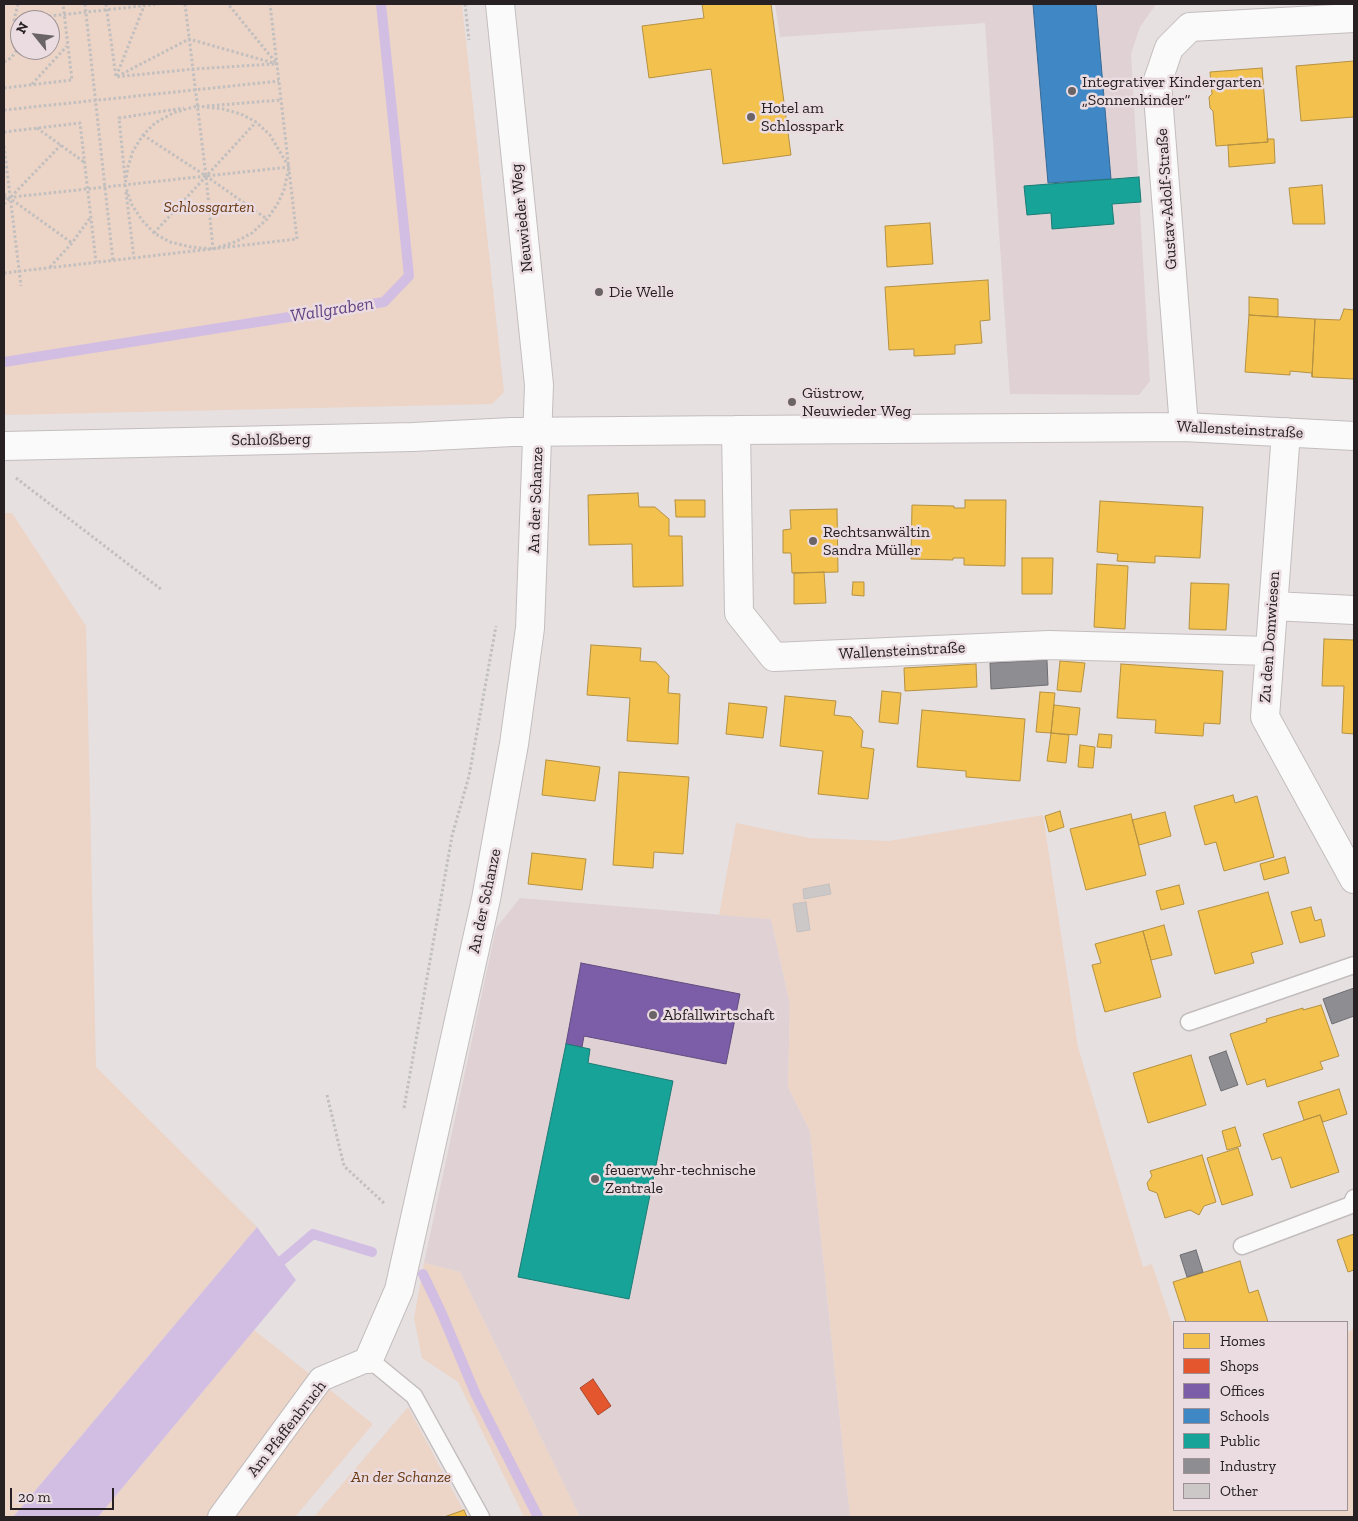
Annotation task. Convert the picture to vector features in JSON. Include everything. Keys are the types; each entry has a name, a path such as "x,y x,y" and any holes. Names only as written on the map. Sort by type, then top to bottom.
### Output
{"street":[{"name":"Neuwieder Weg","path":"500,4 539,385 538,432"},
{"name":"Gustav-Adolf-Straße","path":"1184,427 1157,83 1168,48 1190,27 1354,18"},
{"name":"Wallensteinstraße","path":"538,432 1184,427 1354,436"},
{"name":"Wallensteinstraße","path":"736,430 739,613 774,657 1049,645 1270,651"},
{"name":"Schloßberg","path":"4,446 413,437 538,432"},
{"name":"An der Schanze","path":"369,1359 400,1290 486,899 497,840 514,744 530,628 538,432"},
{"name":"Zu den Domwiesen","path":"1286,432 1264,717 1354,879"},
{"path":"1273,606 1354,610"},
{"name":"Am Pfaffenbruch","path":"220,1517 322,1380 369,1359"}],"lane":[{"path":"1189,1022 1354,965"},
{"path":"1242,1246 1351,1205 1354,1198"},
{"path":"369,1359 414,1396 480,1517"}],"path":[{"path":"4,88 72,80 63,4"},
{"path":"85,4 112,261"},
{"path":"106,4 116,77"},
{"path":"60,15 160,4"},
{"path":"185,4 213,249"},
{"path":"228,4 277,64"},
{"path":"4,273 297,239 270,4"},
{"path":"116,77 144,5"},
{"path":"116,77 189,38 277,64"},
{"path":"32,84 68,46"},
{"path":"116,77 193,69 277,64"},
{"path":"4,110 279,81"},
{"path":"134,258 119,118 198,106 281,100"},
{"path":"198,106 232,111 256,122 270,135 289,167 284,190 277,205 267,219 252,233 235,242 213,249 190,247 170,242 154,233 132,205 125,185 133,151 155,123 173,114 198,106"},
{"path":"154,233 256,122"},
{"path":"4,132 80,123 96,262"},
{"path":"36,128 84,162"},
{"path":"143,136 206,176 267,219"},
{"path":"4,204 61,145"},
{"path":"4,146 21,286"},
{"path":"4,198 289,167"},
{"path":"4,194 72,243"},
{"path":"50,268 72,243 90,218"},
{"path":"12,475 162,590"},
{"path":"404,1109 452,836 469,776 496,621"},
{"path":"327,1095 344,1166 387,1206 389,1196"}],"shaded area":[{"path":"775,4 1156,4 1140,27 1131,54 1150,381 1139,395 1010,394 985,23 780,37"},
{"path":"520,898 771,919 790,1004 788,1087 810,1131 850,1517 580,1517 460,1272 424,1263 496,928"},
{"path":"257,1227 296,1280 98,1517 13,1517"}],"green space":[{"name":"Schlossgarten","path":"4,4 462,4 504,392 492,404 4,415"},
{"path":"4,513 12,513 86,626 96,1067 257,1227 13,1517 4,1517"},
{"path":"1043,815 1078,1047 1143,1267 1152,1264 1173,1327 1173,1511 1348,1511 1348,1332 1354,1328 1354,1517 850,1517 810,1131 788,1087 790,1004 771,919 719,915 736,823 809,838 889,841"},
{"path":"424,1263 460,1272 580,1517 524,1517 458,1382 422,1358 414,1318"},
{"path":"254,1330 373,1424 295,1517 98,1517"},
{"name":"An der Schanze","path":"408,1407 467,1517 314,1517"}],"building: Homes":[{"name":"Hotel am Schlosspark","path":"702,4 771,4 791,155 723,164 711,69 649,78 642,26 704,18"},
{"path":"1354,61 1354,117 1301,121 1296,66"},
{"path":"1262,68 1268,142 1216,146 1213,111 1210,108 1209,97 1212,94 1210,72"},
{"path":"1267,139 1274,139 1275,163 1229,167 1228,145 1268,142"},
{"path":"1322,185 1325,224 1293,224 1289,188"},
{"path":"930,223 933,264 887,267 885,226"},
{"path":"988,280 990,320 980,321 982,343 955,345 955,354 914,356 914,349 889,350 885,287"},
{"path":"1249,297 1278,299 1278,317 1249,315"},
{"path":"1344,309 1354,310 1354,379 1312,377 1315,319 1340,320"},
{"path":"1249,315 1315,319 1312,377 1312,373 1290,371 1290,375 1245,372"},
{"path":"638,493 639,507 655,507 669,519 669,536 682,536 683,586 633,587 632,544 589,545 588,495"},
{"path":"675,500 705,500 705,517 676,517"},
{"path":"965,500 1006,500 1005,566 964,565 964,558 953,558 953,560 911,559 912,505 965,508"},
{"path":"1100,501 1203,507 1200,558 1155,556 1155,563 1117,561 1118,554 1097,552"},
{"path":"837,509 838,572 792,573 791,553 783,553 783,530 791,529 790,510"},
{"path":"1022,558 1053,558 1052,594 1022,594"},
{"path":"1097,564 1128,566 1125,629 1094,627"},
{"path":"824,572 826,603 794,604 794,573"},
{"path":"853,582 864,582 864,596 852,595"},
{"path":"1191,583 1229,584 1226,630 1189,629"},
{"path":"1324,639 1354,640 1354,734 1342,733 1344,686 1322,686"},
{"path":"591,645 641,648 640,661 656,662 669,676 668,693 680,694 678,744 627,741 630,698 587,695"},
{"path":"1060,661 1085,663 1081,692 1057,690"},
{"path":"976,664 977,687 905,691 904,668"},
{"path":"1121,664 1223,671 1220,724 1204,723 1203,736 1155,733 1156,720 1117,718"},
{"path":"882,691 901,693 898,724 879,722"},
{"path":"1040,692 1055,693 1051,733 1036,732"},
{"path":"785,696 836,701 834,715 851,717 863,731 861,747 874,749 868,799 818,794 823,751 780,746"},
{"path":"729,703 767,707 763,738 726,734"},
{"path":"1054,705 1080,708 1077,735 1051,733"},
{"path":"922,710 1025,719 1020,781 966,777 966,771 917,767"},
{"path":"1051,733 1069,735 1066,763 1047,761"},
{"path":"1099,734 1112,735 1111,748 1097,747"},
{"path":"1080,745 1095,747 1093,768 1078,767"},
{"path":"546,760 600,767 595,801 542,795"},
{"path":"619,772 689,777 683,854 654,852 653,868 613,865"},
{"path":"1233,795 1235,803 1257,796 1274,857 1224,871 1216,842 1205,845 1194,806"},
{"path":"1060,811 1064,827 1049,832 1045,816"},
{"path":"1165,812 1171,836 1139,845 1132,820"},
{"path":"1131,814 1146,875 1086,890 1070,829"},
{"path":"532,853 586,859 582,890 528,884"},
{"path":"1285,857 1289,873 1264,880 1260,864"},
{"path":"1179,885 1184,904 1161,910 1156,891"},
{"path":"1268,892 1283,944 1251,953 1254,963 1215,974 1198,911"},
{"path":"1311,907 1315,921 1321,919 1325,936 1300,943 1291,912"},
{"path":"1164,925 1172,955 1151,960 1143,931"},
{"path":"1143,931 1161,997 1105,1012 1092,965 1101,963 1095,944"},
{"path":"1321,1005 1339,1056 1320,1062 1323,1069 1267,1087 1265,1079 1247,1085 1230,1034 1267,1022 1266,1019 1303,1008 1303,1010"},
{"path":"1191,1055 1206,1105 1148,1123 1133,1073"},
{"path":"1339,1089 1347,1114 1323,1122 1320,1115 1304,1120 1298,1102"},
{"path":"1320,1115 1339,1172 1291,1188 1281,1157 1272,1160 1263,1134"},
{"path":"1235,1127 1241,1146 1227,1150 1222,1131"},
{"path":"1238,1148 1253,1195 1222,1205 1207,1158"},
{"path":"1202,1155 1216,1202 1204,1206 1199,1215 1190,1210 1165,1218 1157,1193 1149,1190 1147,1183 1152,1176 1150,1171"},
{"path":"1354,1234 1354,1270 1348,1272 1337,1240"},
{"path":"1240,1261 1249,1293 1258,1290 1268,1321 1186,1321 1173,1282"},
{"path":"464,1510 467,1517 444,1517"}],"building: Shops":[{"path":"593,1379 611,1406 598,1415 580,1388"}],"building: Offices":[{"name":"Abfallwirtschaft","path":"581,963 740,994 726,1064 584,1036 582,1047 566,1044"}],"building: Schools":[{"name":"Integrativer Kindergarten „Sonnenkinder“","path":"1033,4 1096,4 1111,179 1048,183"}],"building: Public":[{"path":"1139,177 1141,202 1112,204 1114,224 1052,229 1051,213 1027,215 1024,186"},
{"name":"feuerwehr-technische Zentrale","path":"566,1044 590,1049 588,1063 673,1081 629,1299 518,1277"}],"building: Industry":[{"path":"1047,660 1048,685 991,689 990,663"},
{"path":"1354,988 1354,1016 1332,1024 1323,999"},
{"path":"1226,1051 1238,1085 1221,1091 1209,1057"},
{"path":"1196,1250 1203,1272 1187,1277 1180,1255"}],"building: Other":[{"path":"829,884 831,894 804,899 803,889"},
{"path":"806,902 810,930 797,932 793,904"}],"waterway":[{"name":"Wallgraben","path":"4,362 384,302 409,276 381,4"},
{"path":"272,1269 313,1234 372,1252"},
{"path":"423,1274 476,1395 538,1517"}],"place":[{"name":"Integrativer Kindergarten „Sonnenkinder“","path":"1072,91"},
{"name":"Hotel am Schlosspark","path":"751,117"},
{"name":"Die Welle","path":"599,292"},
{"name":"Güstrow, Neuwieder Weg","path":"792,402"},
{"name":"Rechtsanwältin Sandra Müller","path":"813,541"},
{"name":"Abfallwirtschaft","path":"653,1015"},
{"name":"feuerwehr-technische Zentrale","path":"595,1179"}]}
